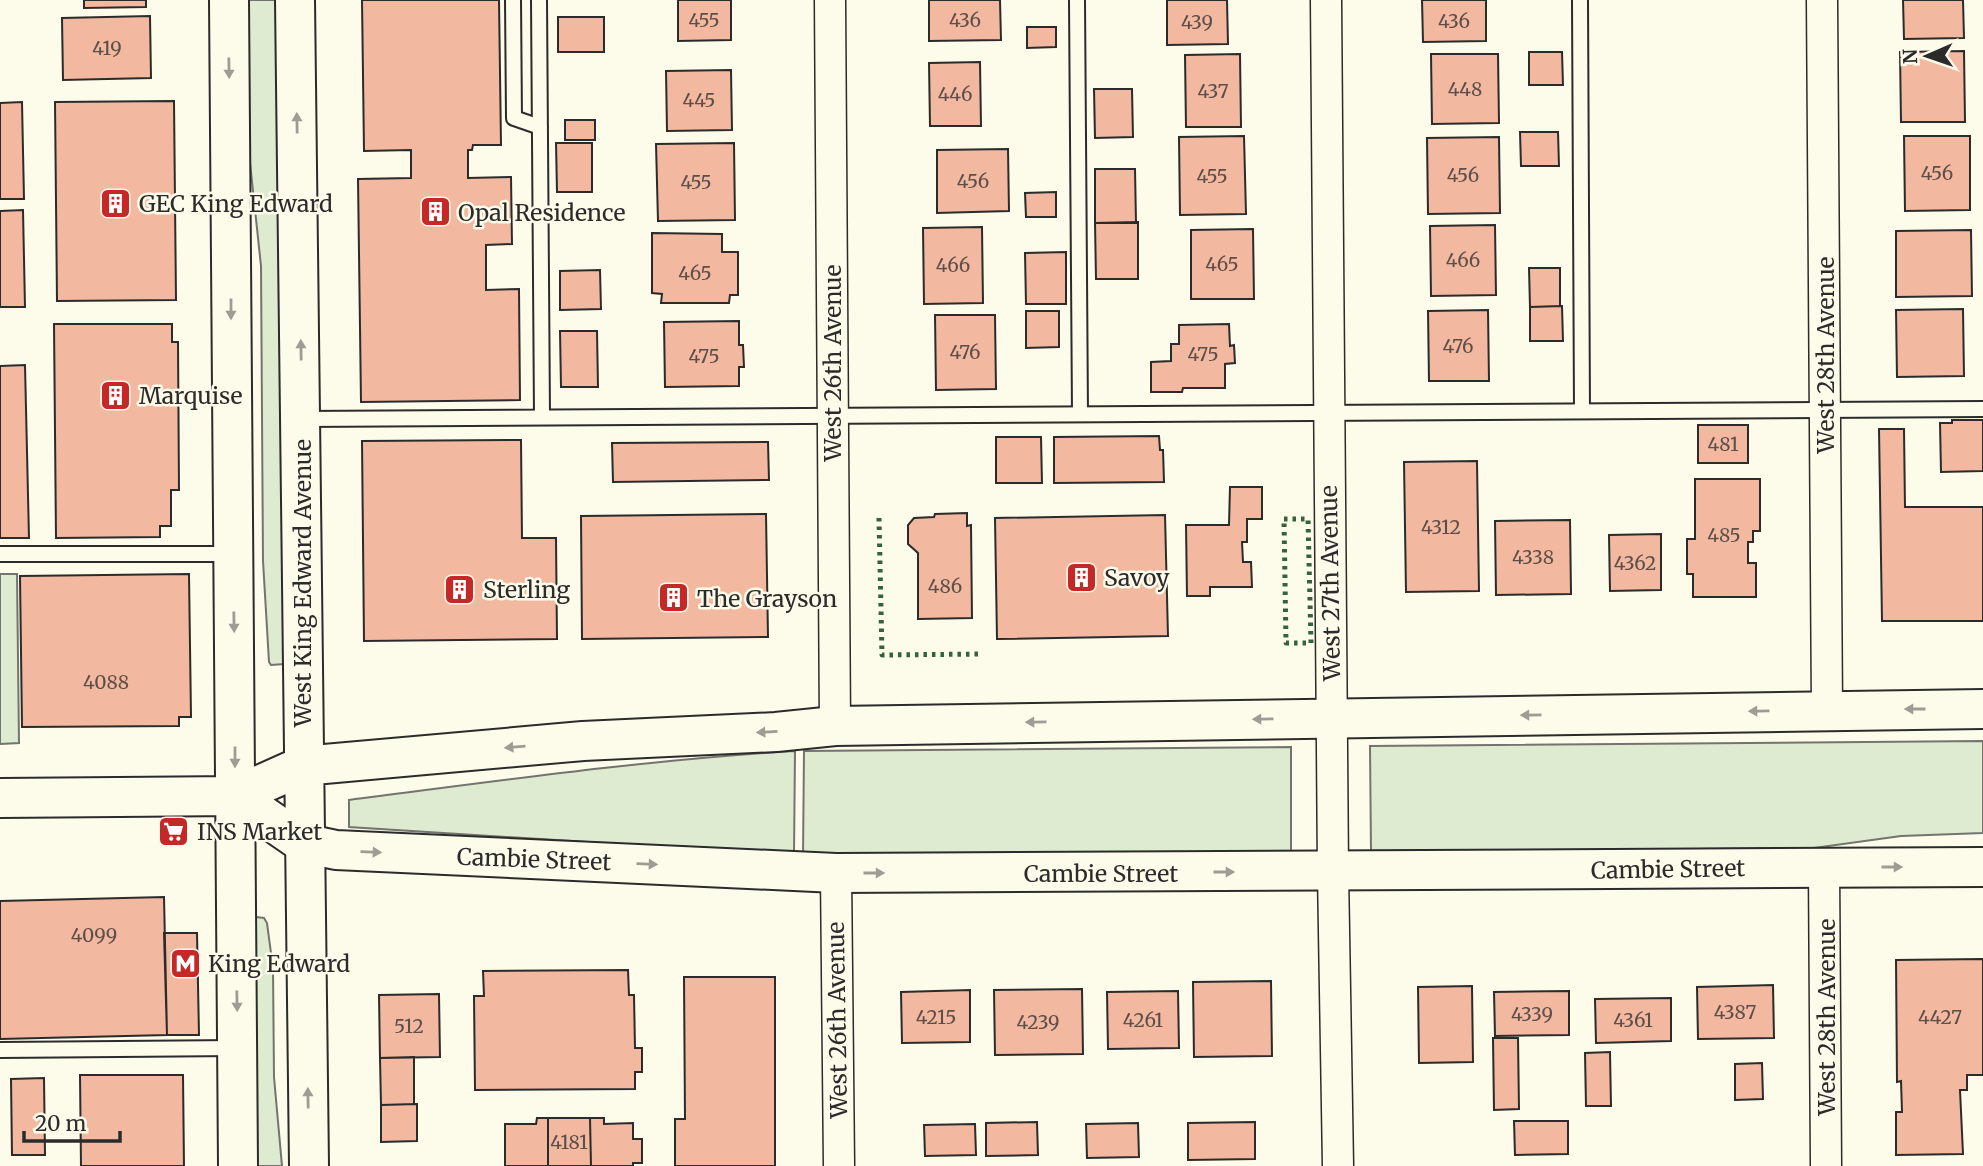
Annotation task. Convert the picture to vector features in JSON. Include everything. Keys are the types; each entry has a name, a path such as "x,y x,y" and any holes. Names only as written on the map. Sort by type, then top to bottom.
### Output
{"main road":[{"path":"229,0 238,1166"},
{"name":"West King Edward Avenue","path":"295,0 302,419 302,766 309,1166"},
{"path":"0,798 235,796 302,766 583,741 776,732 835,726 1983,709"},
{"name":"Cambie Street","path":"235,796 303,843 354,852 836,873 1983,867"}],"street":[{"name":"West 26th Avenue","path":"830,0 835,726"},
{"name":"West 27th Avenue","path":"1326,0 1338,1166"},
{"name":"West 28th Avenue","path":"1822,0 1827,710"},
{"name":"West 28th Avenue","path":"1824,867 1826,1166"},
{"name":"West 26th Avenue","path":"836,873 839,1166"}],"lane":[{"path":"513,0 514,118 540,127"},
{"path":"539,0 542,417"},
{"path":"1077,0 1080,413"},
{"path":"1580,0 1582,411"},
{"path":"302,419 1983,409"},
{"path":"0,554 233,554"},
{"path":"0,1050 237,1048"}],"green space":[{"path":"243,0 282,0 284,664 271,665 263,561 261,266 245,116"},
{"path":"0,574 17,574 19,743 0,744"},
{"path":"1983,741 1983,833 1901,836 1814,848 1371,852 1370,746"},
{"path":"1291,747 1291,855 803,856 804,751"},
{"path":"795,751 794,855 349,827 349,800 627,765"},
{"path":"256,917 264,918 267,923 273,968 274,1077 282,1166 253,1166 253,920"}],"building":[{"path":"84,0 146,0 146,7 84,8"},
{"name":"Opal Residence","path":"362,0 499,0 501,145 473,145 472,150 468,150 468,178 511,177 512,244 486,245 486,290 519,289 520,400 361,402 358,179 411,178 411,150 364,151"},
{"path":"678,0 731,0 731,40 678,41"},
{"path":"929,0 1000,0 1001,40 929,41"},
{"path":"1167,0 1227,0 1228,44 1167,45"},
{"path":"1422,0 1486,0 1486,41 1423,42"},
{"path":"1903,0 1963,0 1964,38 1904,39"},
{"path":"150,16 151,78 63,80 62,18"},
{"path":"558,17 604,17 604,52 558,52"},
{"path":"1027,27 1056,27 1056,47 1027,48"},
{"path":"1964,51 1965,122 1901,122 1900,52"},
{"path":"1529,52 1562,52 1563,85 1529,85"},
{"path":"1240,54 1241,127 1186,127 1185,55"},
{"path":"1431,54 1498,54 1499,123 1432,124"},
{"path":"980,62 981,126 930,126 929,63"},
{"path":"731,70 732,130 667,131 666,71"},
{"path":"1094,89 1132,89 1133,137 1095,138"},
{"name":"GEC King Edward","path":"174,101 176,300 57,301 55,102"},
{"path":"22,102 24,199 0,199 0,103"},
{"path":"565,120 595,120 595,140 565,140"},
{"path":"1520,132 1558,132 1559,166 1521,166"},
{"path":"1244,136 1246,214 1180,215 1179,137"},
{"path":"1904,136 1970,136 1970,210 1905,211"},
{"path":"1499,137 1500,213 1428,214 1427,138"},
{"path":"556,143 592,143 592,192 557,192"},
{"path":"734,143 735,220 658,221 656,144"},
{"path":"1008,149 1009,211 937,213 937,150"},
{"path":"1095,169 1135,169 1136,223 1095,223"},
{"path":"1056,192 1056,217 1026,217 1025,193"},
{"path":"23,210 25,307 0,307 0,211"},
{"path":"1138,222 1138,279 1096,279 1095,223"},
{"path":"1495,225 1496,295 1431,296 1430,226"},
{"path":"982,227 983,303 924,304 923,228"},
{"path":"1253,229 1254,299 1191,299 1191,230"},
{"path":"1971,230 1972,296 1896,297 1896,231"},
{"path":"652,233 722,234 722,252 738,252 738,295 730,295 729,303 661,303 662,294 652,293"},
{"path":"1066,252 1066,304 1026,304 1025,253"},
{"path":"1529,268 1560,268 1560,306 1530,307"},
{"path":"600,270 601,309 560,310 560,271"},
{"path":"1562,306 1563,341 1530,341 1530,307"},
{"path":"1963,309 1964,376 1897,377 1896,310"},
{"path":"1488,310 1489,381 1429,381 1428,311"},
{"path":"1026,311 1059,311 1059,347 1026,348"},
{"path":"935,315 995,315 996,389 936,390"},
{"path":"739,321 739,345 743,345 744,367 739,367 739,386 665,387 664,322"},
{"name":"Marquise","path":"54,324 172,324 172,342 178,342 179,490 171,490 171,526 160,526 160,537 56,538"},
{"path":"1229,324 1230,346 1234,345 1235,363 1225,364 1225,388 1183,388 1182,392 1151,392 1151,362 1171,361 1171,344 1179,344 1179,325"},
{"path":"560,331 597,331 598,387 561,387"},
{"path":"25,365 29,538 0,538 0,366"},
{"path":"1952,420 1983,420 1983,471 1941,472 1940,423 1952,423"},
{"path":"1698,425 1748,425 1748,463 1698,463"},
{"path":"1879,429 1904,429 1905,507 1983,507 1983,621 1882,621"},
{"path":"1159,436 1160,450 1163,450 1164,482 1054,483 1054,437"},
{"path":"996,437 1041,437 1042,483 996,483"},
{"name":"Sterling","path":"521,440 522,538 556,538 557,639 364,641 362,441"},
{"path":"768,442 769,480 613,482 612,443"},
{"path":"1477,461 1479,591 1406,592 1404,462"},
{"path":"1695,479 1760,479 1760,531 1753,531 1753,542 1748,542 1748,563 1756,563 1756,597 1693,597 1693,574 1687,574 1687,539 1695,539"},
{"path":"1230,487 1262,487 1262,519 1247,519 1247,542 1242,542 1243,562 1251,562 1252,587 1210,587 1210,596 1187,596 1186,525 1229,525"},
{"path":"967,513 967,526 971,525 972,618 918,619 918,553 908,544 908,525 914,518"},
{"name":"The Grayson","path":"766,514 768,637 582,639 581,516"},
{"name":"Savoy","path":"1165,515 1168,636 997,639 995,518"},
{"path":"1570,520 1571,594 1496,595 1495,521"},
{"path":"1661,534 1661,590 1610,591 1609,535"},
{"path":"189,574 191,717 179,717 179,726 22,727 20,576"},
{"path":"164,897 167,1035 0,1039 0,901"},
{"path":"164,933 197,933 199,1035 167,1035"},
{"path":"1983,959 1983,1075 1967,1075 1967,1090 1960,1090 1963,1154 1896,1155 1896,1112 1902,1112 1901,1081 1897,1082 1896,960"},
{"path":"628,970 629,995 634,995 635,1048 642,1048 642,1072 635,1072 635,1089 475,1090 474,996 484,996 483,971"},
{"path":"684,977 775,977 775,1166 675,1166 675,1119 685,1119"},
{"path":"1271,981 1272,1056 1194,1057 1193,982"},
{"path":"1773,985 1774,1038 1698,1039 1697,987"},
{"path":"1472,986 1473,1062 1419,1063 1418,987"},
{"path":"1082,989 1083,1054 995,1055 994,990"},
{"path":"970,990 970,1042 902,1043 901,992"},
{"path":"1178,991 1179,1048 1108,1049 1107,992"},
{"path":"1569,991 1569,1035 1495,1036 1494,992"},
{"path":"439,994 440,1057 380,1058 379,995"},
{"path":"1671,998 1671,1041 1596,1043 1595,999"},
{"path":"1493,1038 1518,1038 1519,1109 1494,1110"},
{"path":"1610,1052 1611,1106 1586,1106 1585,1053"},
{"path":"414,1057 414,1104 381,1105 380,1058"},
{"path":"1762,1063 1763,1099 1735,1100 1735,1064"},
{"path":"80,1075 183,1075 184,1166 81,1166"},
{"path":"44,1078 45,1155 12,1155 11,1079"},
{"path":"417,1104 417,1141 381,1142 381,1105"},
{"path":"537,1118 548,1118 548,1166 505,1166 505,1124 536,1124"},
{"path":"548,1118 590,1118 591,1166 548,1166"},
{"path":"590,1118 604,1118 604,1124 633,1123 633,1139 642,1139 642,1163 633,1163 633,1166 591,1166"},
{"path":"1514,1121 1568,1121 1568,1154 1515,1155"},
{"path":"1037,1122 1038,1155 986,1156 986,1123"},
{"path":"1255,1122 1255,1159 1188,1160 1188,1123"},
{"path":"1138,1123 1139,1157 1087,1158 1086,1124"},
{"path":"975,1124 976,1155 925,1156 924,1125"}],"hedge":[{"path":"879,518 882,655 982,654"},
{"path":"1284,519 1308,519 1311,643 1286,643 1284,519"}],"place":[{"name":"GEC King Edward","path":"116,203"},
{"name":"Opal Residence","path":"435,212"},
{"name":"Marquise","path":"116,395"},
{"name":"Savoy","path":"1081,577"},
{"name":"Sterling","path":"460,589"},
{"name":"The Grayson","path":"674,598"},
{"name":"INS Market","path":"174,831"},
{"name":"King Edward","path":"185,963"}]}
